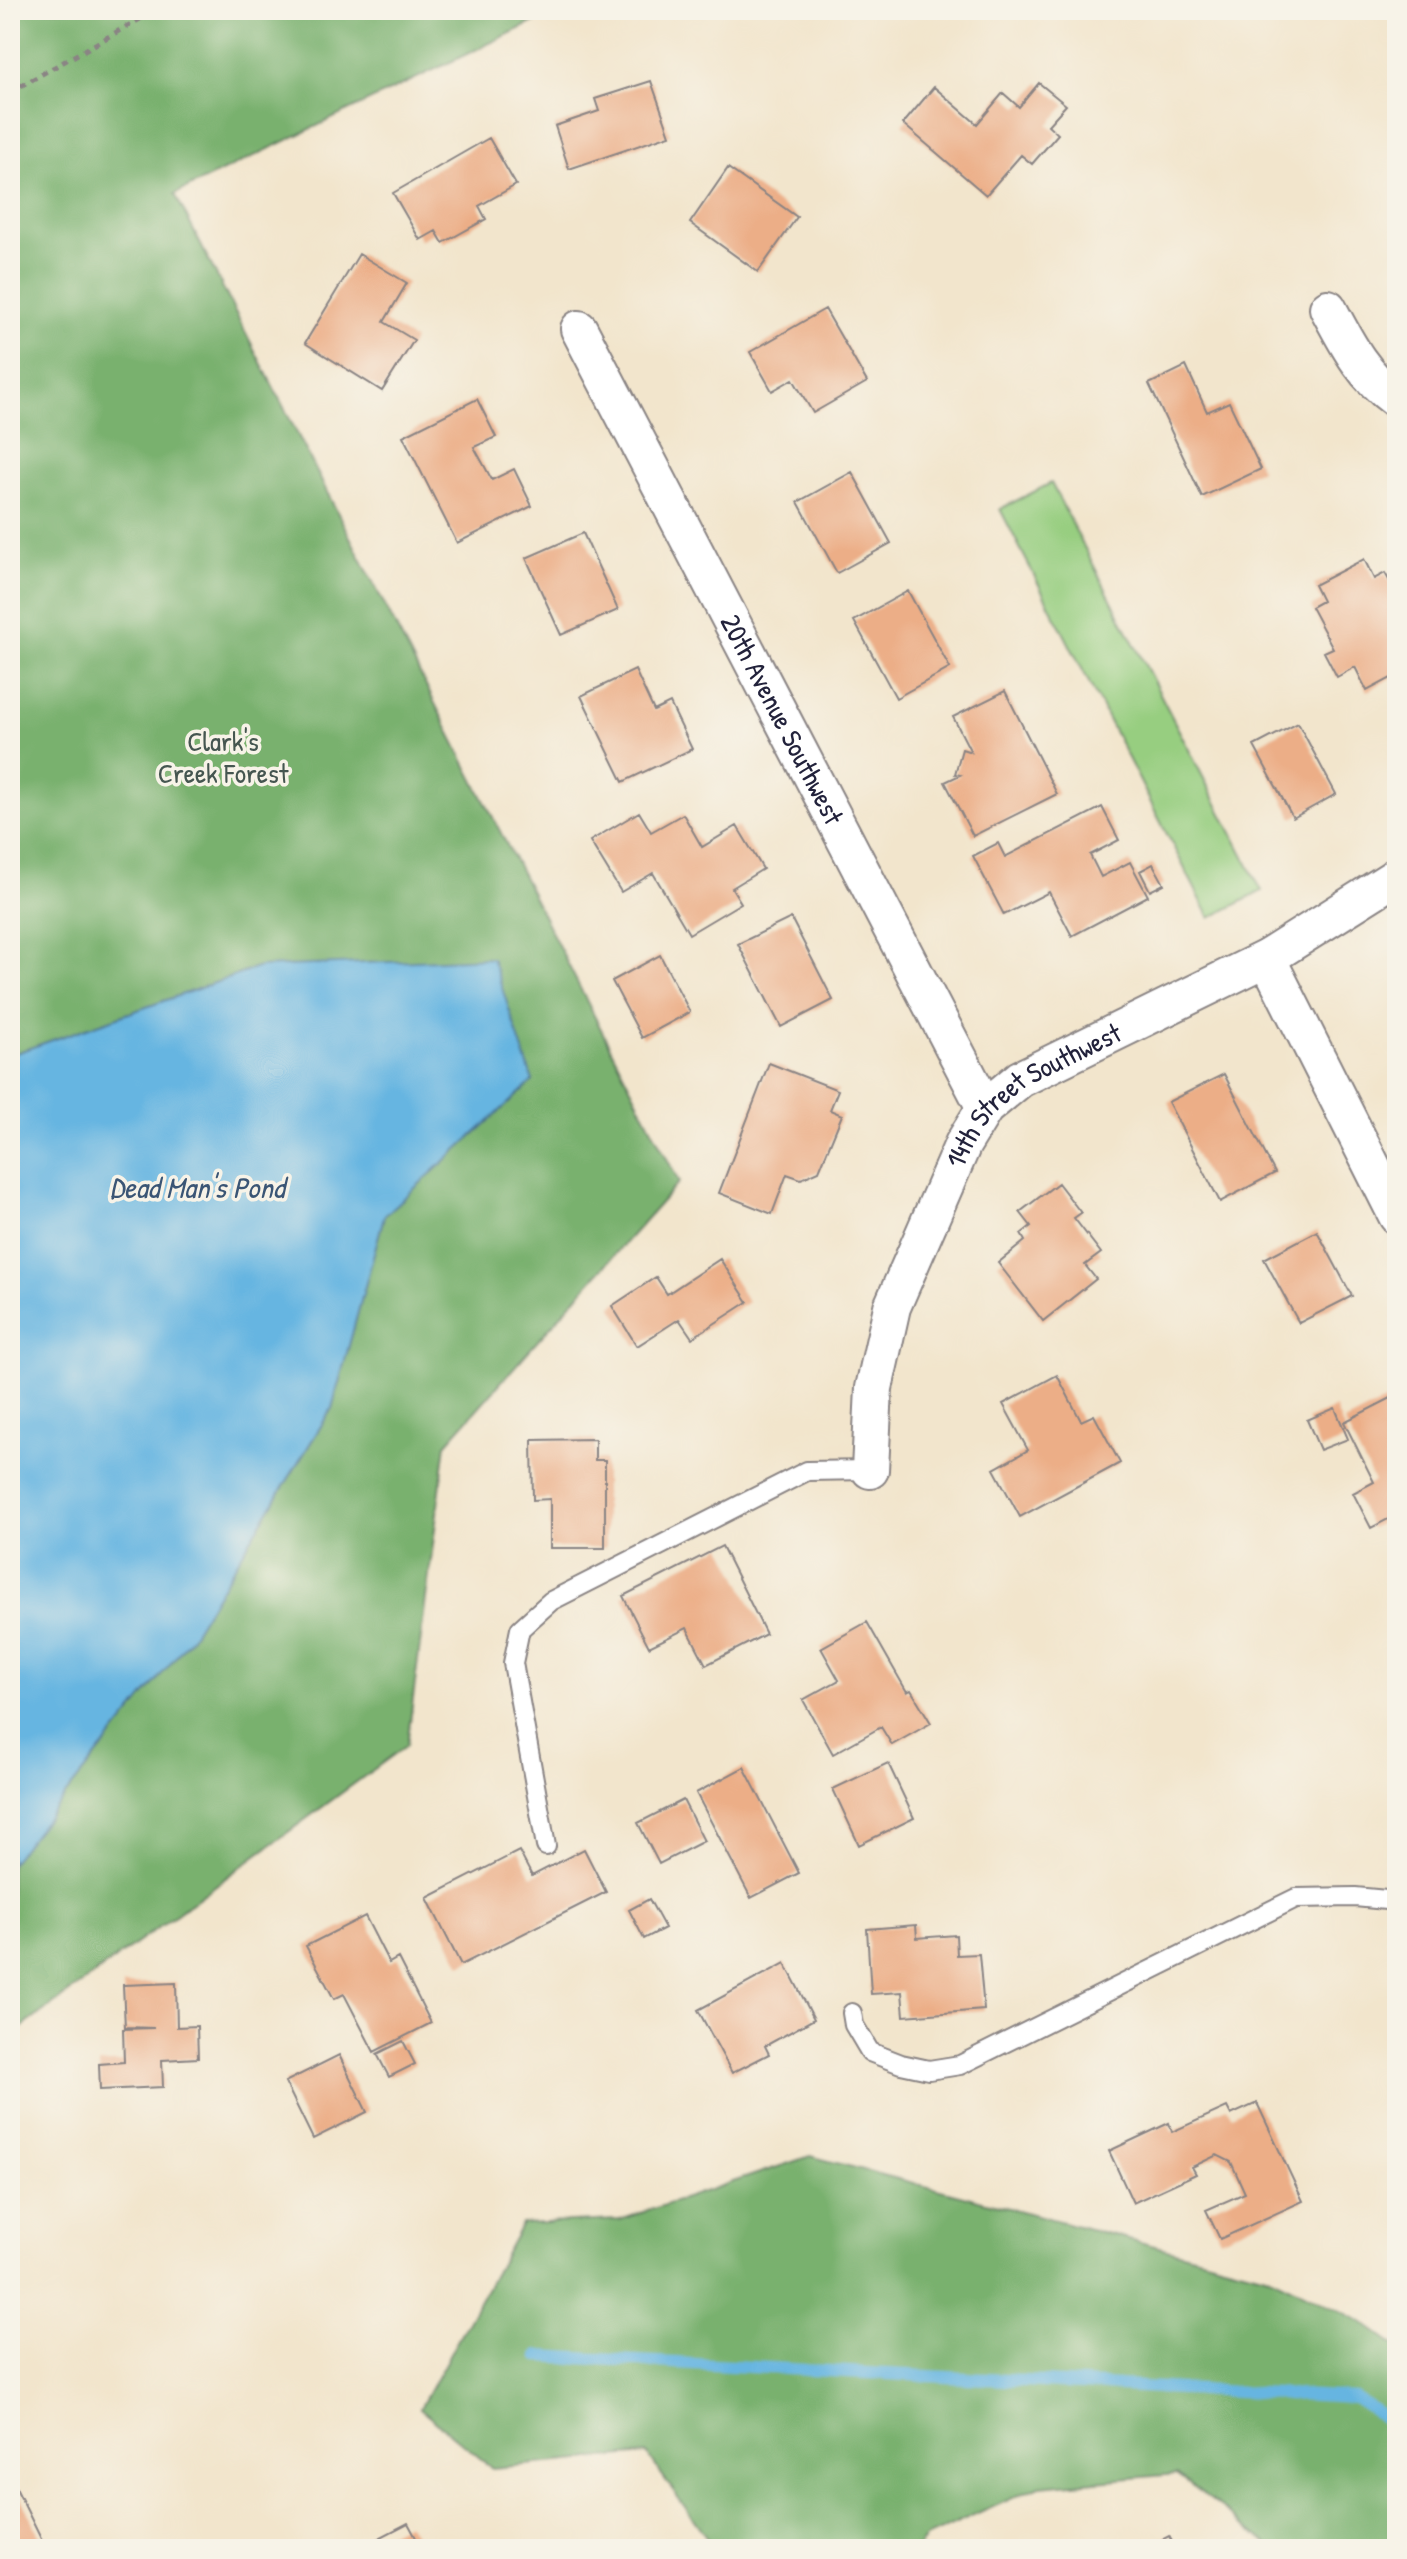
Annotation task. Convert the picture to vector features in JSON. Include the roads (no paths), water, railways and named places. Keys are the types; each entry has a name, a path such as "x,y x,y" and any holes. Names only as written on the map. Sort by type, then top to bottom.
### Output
{"street":[{"path":"1328,308 1347,345 1376,385 1397,400"},
{"name":"20th Avenue Southwest","path":"579,329 985,1108"},
{"name":"14th Street Southwest","path":"870,1470 874,1388 892,1307 943,1184 985,1108 1020,1079 1267,958 1397,876"},
{"path":"1267,958 1397,1216"}],"lane":[{"path":"546,1846 513,1663 520,1629 551,1601 807,1471 870,1470"},
{"path":"852,2013 854,2025 870,2052 901,2064 929,2070 960,2065 1296,1898 1355,1897 1397,1901"}],"water":[{"name":"Dead Man's Pond","path":"492,958 533,1081 384,1216 332,1408 189,1640 10,1864 10,1055 260,967"}],"waterway":[{"path":"538,2356 1355,2398 1397,2426"}],"park label":[{"name":"Clark's Creek Forest","path":"223,757"}]}
